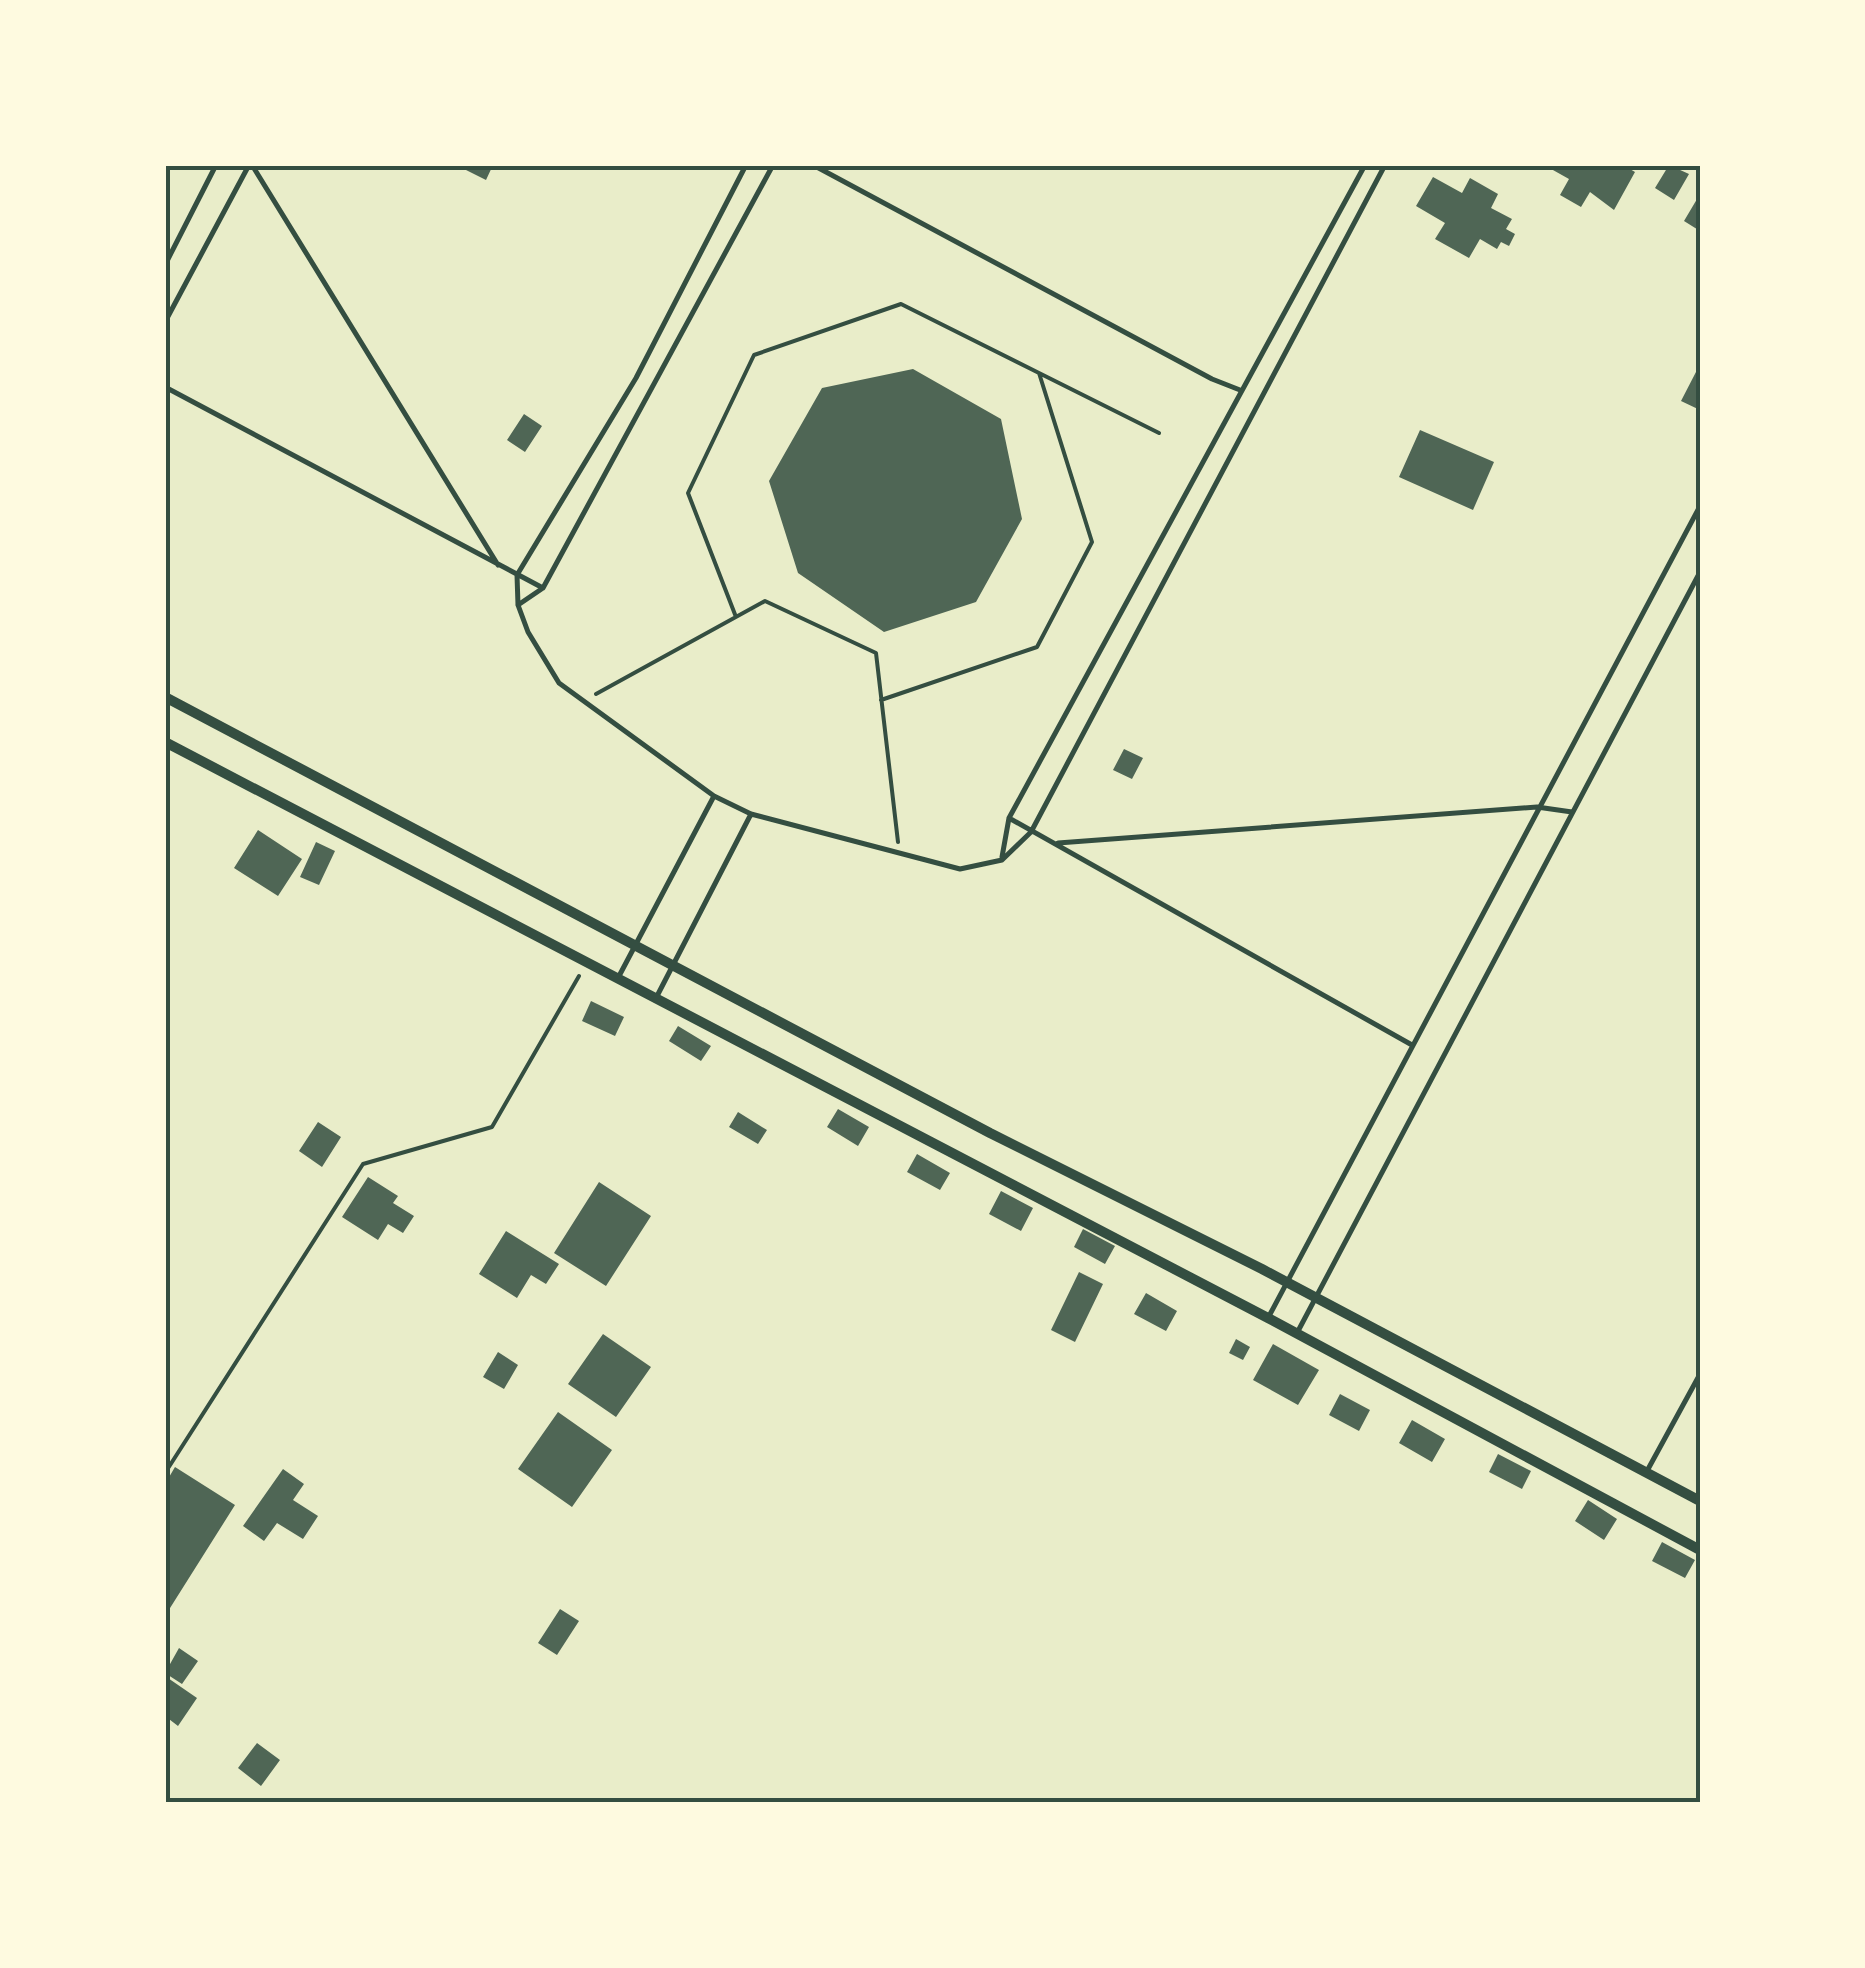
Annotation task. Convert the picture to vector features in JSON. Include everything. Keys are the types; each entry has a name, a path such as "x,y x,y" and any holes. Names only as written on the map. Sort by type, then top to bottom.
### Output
{"street":[{"path":"165,696 673,966 1700,1500"},
{"path":"165,742 1268,1318 1700,1550"}],"lane":[{"path":"165,265 216,165"},
{"path":"165,322 251,165 498,565"},
{"path":"746,165 636,378 517,575 518,605 559,683 714,796 750,814 960,869 1002,860 1031,832 1385,165"},
{"path":"518,605 543,588 773,165"},
{"path":"812,165 1240,390"},
{"path":"1002,860 1009,818 1364,165"},
{"path":"165,387 543,588"},
{"path":"1268,1318 1700,506"},
{"path":"1296,1333 1700,572"},
{"path":"618,978 714,796"},
{"path":"1058,843 1537,807 1572,812"},
{"path":"656,998 750,814"},
{"path":"1009,818 1412,1046"},
{"path":"1646,1474 1700,1374"}],"path":[{"path":"736,617 688,493 754,355 902,304 1159,433"},
{"path":"881,700 1037,647 1092,542 1039,374"},
{"path":"583,700 765,602 876,653 899,854"},
{"path":"165,1473 362,1164 492,1127 587,962"}],"building":[{"path":"493,165 486,180 462,168"},
{"path":"1544,165 1623,165 1635,172 1614,210 1590,192 1581,207 1560,195 1569,179"},
{"path":"1669,165 1689,174 1674,200 1655,188"},
{"path":"1433,177 1462,193 1470,178 1498,194 1491,208 1512,219 1506,229 1515,234 1509,246 1501,242 1497,249 1480,239 1469,258 1435,239 1445,223 1416,206"},
{"path":"1700,194 1700,231 1684,221"},
{"path":"913,369 1001,419 1022,519 976,602 884,632 798,573 769,481 822,388"},
{"path":"1697,370 1700,372 1700,410 1681,401"},
{"path":"524,414 542,426 525,452 507,440"},
{"path":"1420,430 1494,462 1473,510 1399,477"},
{"path":"1124,749 1143,758 1132,779 1113,770"},
{"path":"258,830 302,859 278,896 234,868"},
{"path":"316,842 335,851 319,885 300,877"},
{"path":"591,1001 624,1017 615,1036 582,1021"},
{"path":"678,1026 711,1046 701,1061 669,1041"},
{"path":"838,1109 869,1127 858,1146 827,1127"},
{"path":"738,1112 767,1130 758,1144 729,1127"},
{"path":"318,1122 341,1137 322,1167 299,1151"},
{"path":"917,1154 950,1173 940,1190 907,1172"},
{"path":"368,1177 398,1196 393,1203 414,1216 403,1233 388,1224 378,1240 342,1217"},
{"path":"599,1182 651,1216 606,1286 554,1253"},
{"path":"1001,1191 1033,1208 1021,1231 989,1214"},
{"path":"1083,1229 1115,1246 1105,1264 1074,1247"},
{"path":"506,1231 559,1264 546,1284 531,1275 517,1298 479,1274"},
{"path":"1079,1272 1103,1284 1075,1342 1051,1330"},
{"path":"1146,1293 1177,1311 1166,1331 1134,1314"},
{"path":"603,1334 651,1367 616,1417 568,1384"},
{"path":"1236,1339 1250,1347 1243,1360 1229,1353"},
{"path":"1273,1344 1319,1370 1298,1405 1253,1380"},
{"path":"498,1352 518,1365 504,1389 483,1377"},
{"path":"1340,1394 1370,1410 1359,1431 1329,1415"},
{"path":"558,1412 612,1450 572,1507 518,1469"},
{"path":"1412,1420 1445,1439 1432,1462 1399,1443"},
{"path":"1498,1454 1531,1471 1522,1489 1489,1472"},
{"path":"175,1467 235,1505 165,1616 165,1484"},
{"path":"283,1469 304,1484 293,1500 318,1516 303,1539 277,1523 264,1541 243,1526"},
{"path":"1588,1500 1617,1519 1604,1540 1575,1521"},
{"path":"1662,1542 1695,1560 1685,1578 1652,1561"},
{"path":"560,1609 579,1621 557,1655 538,1643"},
{"path":"179,1648 198,1661 182,1684 165,1673"},
{"path":"165,1676 197,1698 178,1726 165,1716"},
{"path":"257,1743 280,1760 261,1786 238,1768"}]}
